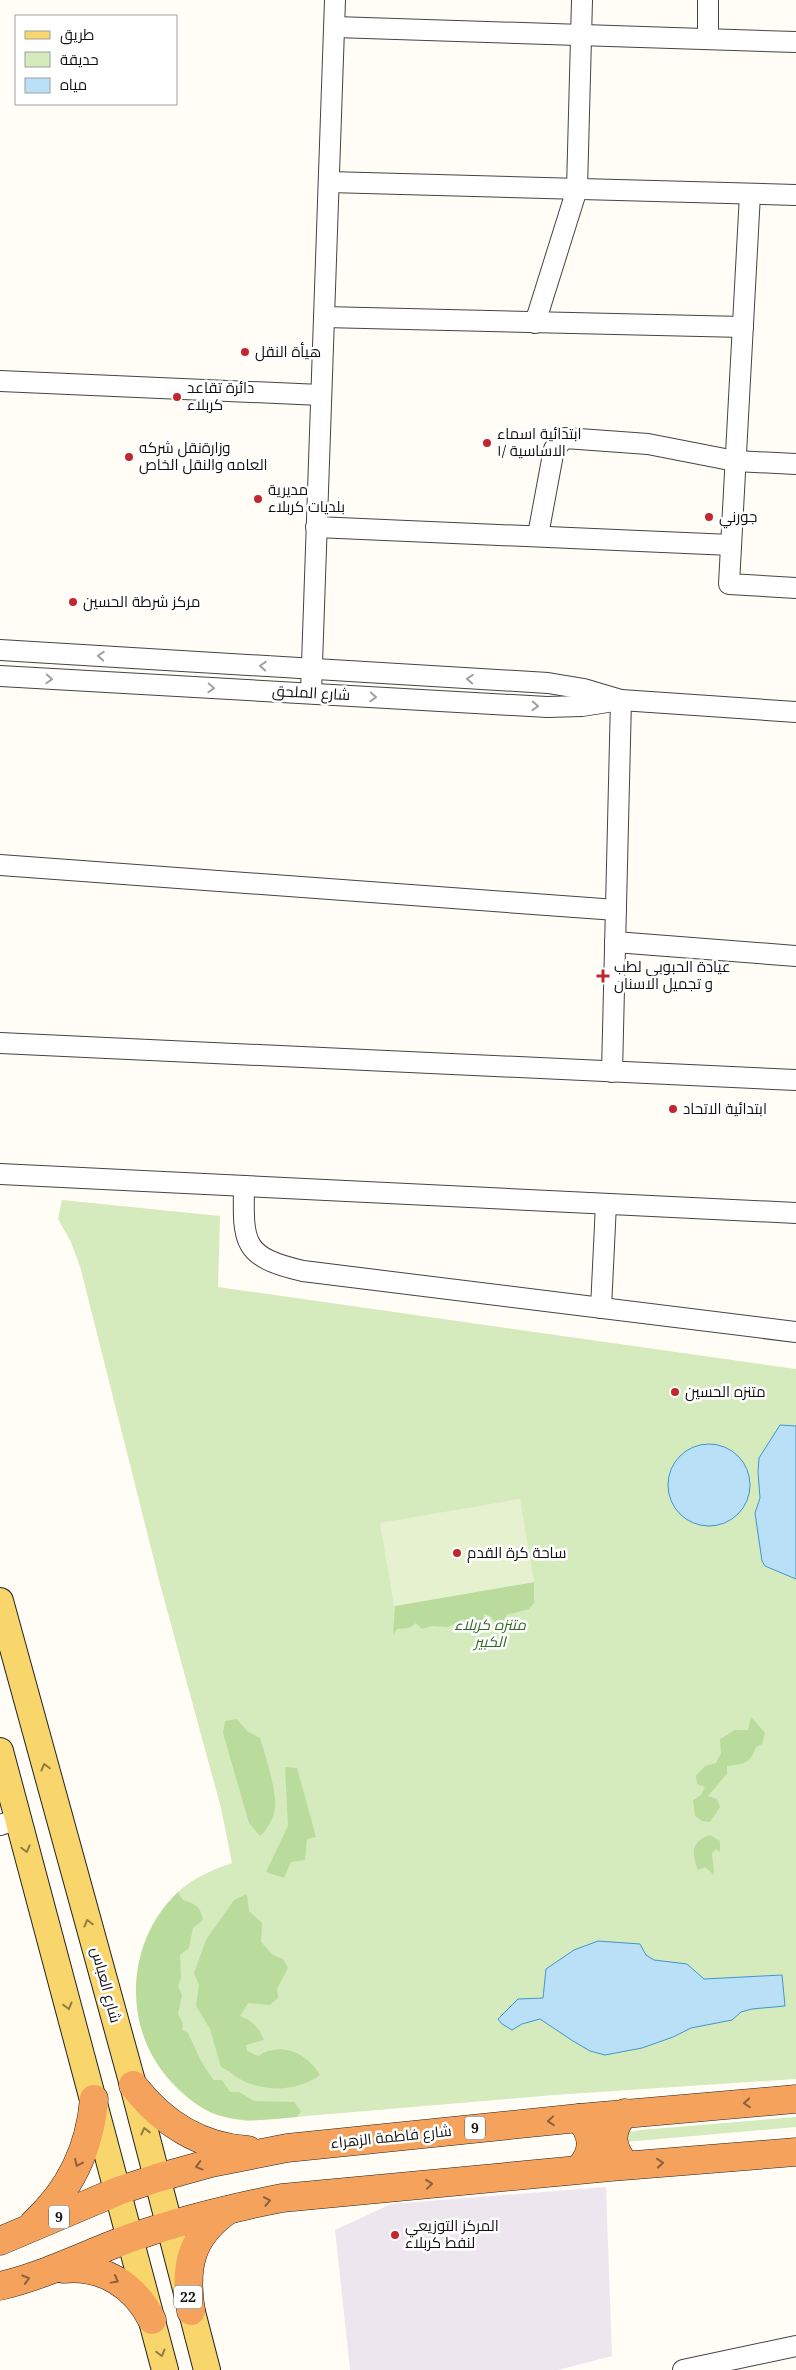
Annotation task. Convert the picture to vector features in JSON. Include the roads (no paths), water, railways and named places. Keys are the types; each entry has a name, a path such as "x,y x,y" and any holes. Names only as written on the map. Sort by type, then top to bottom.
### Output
{"highway":[{"path":"133,2086 160,2115 194,2136 240,2150 264,2151 287,2148"},
{"path":"10,2237 52,2204 76,2168 90,2128 94,2099"},
{"name":"شارع فاطمة الزهراء","path":"10,2237 118,2191 157,2178 211,2163 287,2148 625,2113 796,2099"},
{"path":"625,2113 618,2120 613,2136 616,2152 626,2165"},
{"path":"579,2118 589,2131 592,2147 586,2162 579,2170"},
{"path":"0,2286 51,2271 131,2238 169,2225 230,2208 282,2198 626,2165 796,2152"},
{"path":"191,2311 188,2268 193,2250 202,2234 215,2219 230,2208"},
{"path":"51,2271 78,2268 92,2270 117,2280 138,2297 152,2320"}],"main road":[{"name":"شارع العباس","path":"0,1601 133,2086 207,2370"},
{"path":"0,1751 9,1822 94,2099 165,2370"}],"street":[{"path":"311,694 336,0"},
{"path":"535,322 578,189 582,0"},
{"path":"708,0 708,39"},
{"path":"334,27 796,42"},
{"path":"329,182 796,195"},
{"path":"750,194 729,584 796,588"},
{"path":"324,317 743,327"},
{"path":"0,382 321,395"},
{"path":"538,535 554,449 565,438 648,444 735,461 796,464"},
{"path":"316,527 538,535 731,545"},
{"name":"شارع الملحق","path":"0,650 548,683 584,689 622,700"},
{"name":"شارع الملحق","path":"0,676 547,707 582,706 622,700"},
{"path":"612,1072 622,700 796,712"},
{"path":"0,864 616,910"},
{"path":"615,942 796,956"},
{"path":"0,1043 796,1080"},
{"path":"0,1174 796,1213"},
{"path":"244,1186 243,1224 249,1242 254,1251 286,1267 312,1272 796,1332"},
{"path":"601,1308 606,1204"},
{"path":"683,2370 796,2346"}],"water":[{"path":"780,1425 796,1426 796,1579 765,1566 762,1561 755,1513 760,1498 759,1458"},
{"path":"709,1444 725,1447 738,1456 747,1469 750,1485 747,1501 738,1514 725,1523 709,1526 693,1523 680,1514 671,1501 668,1485 671,1469 680,1456 693,1447"},
{"path":"598,1941 640,1944 646,1955 654,1960 687,1964 704,1979 782,1975 785,2006 752,2009 741,2012 732,2020 691,2028 673,2037 642,2048 605,2055 590,2051 540,2019 522,2024 512,2030 502,2024 498,2019 518,1999 543,1998 546,1969 574,1950"}],"place":[{"name":"هيأة النقل","path":"245,352"},
{"name":"دائرة تقاعد كربلاء","path":"177,397"},
{"name":"ابتدائية اسماء الاساسية /١","path":"487,443"},
{"name":"وزارةنقل شركه العامه والنقل الخاص","path":"129,457"},
{"name":"مديرية بلديات كربلاء","path":"258,499"},
{"name":"جورني","path":"709,517"},
{"name":"مركز شرطة الحسين","path":"73,602"},
{"name":"عيادة الحبوبي لطب و تجميل الاسنان","path":"603,976"},
{"name":"ابتدائية الاتحاد","path":"673,1109"},
{"name":"متنزه الحسين","path":"675,1392"},
{"name":"ساحة كرة القدم","path":"457,1553"},
{"name":"المركز التوزيعي لنفط كربلاء","path":"395,2235"}],"park label":[{"name":"متنزه كربلاء الكبير","path":"490,1634"}]}
